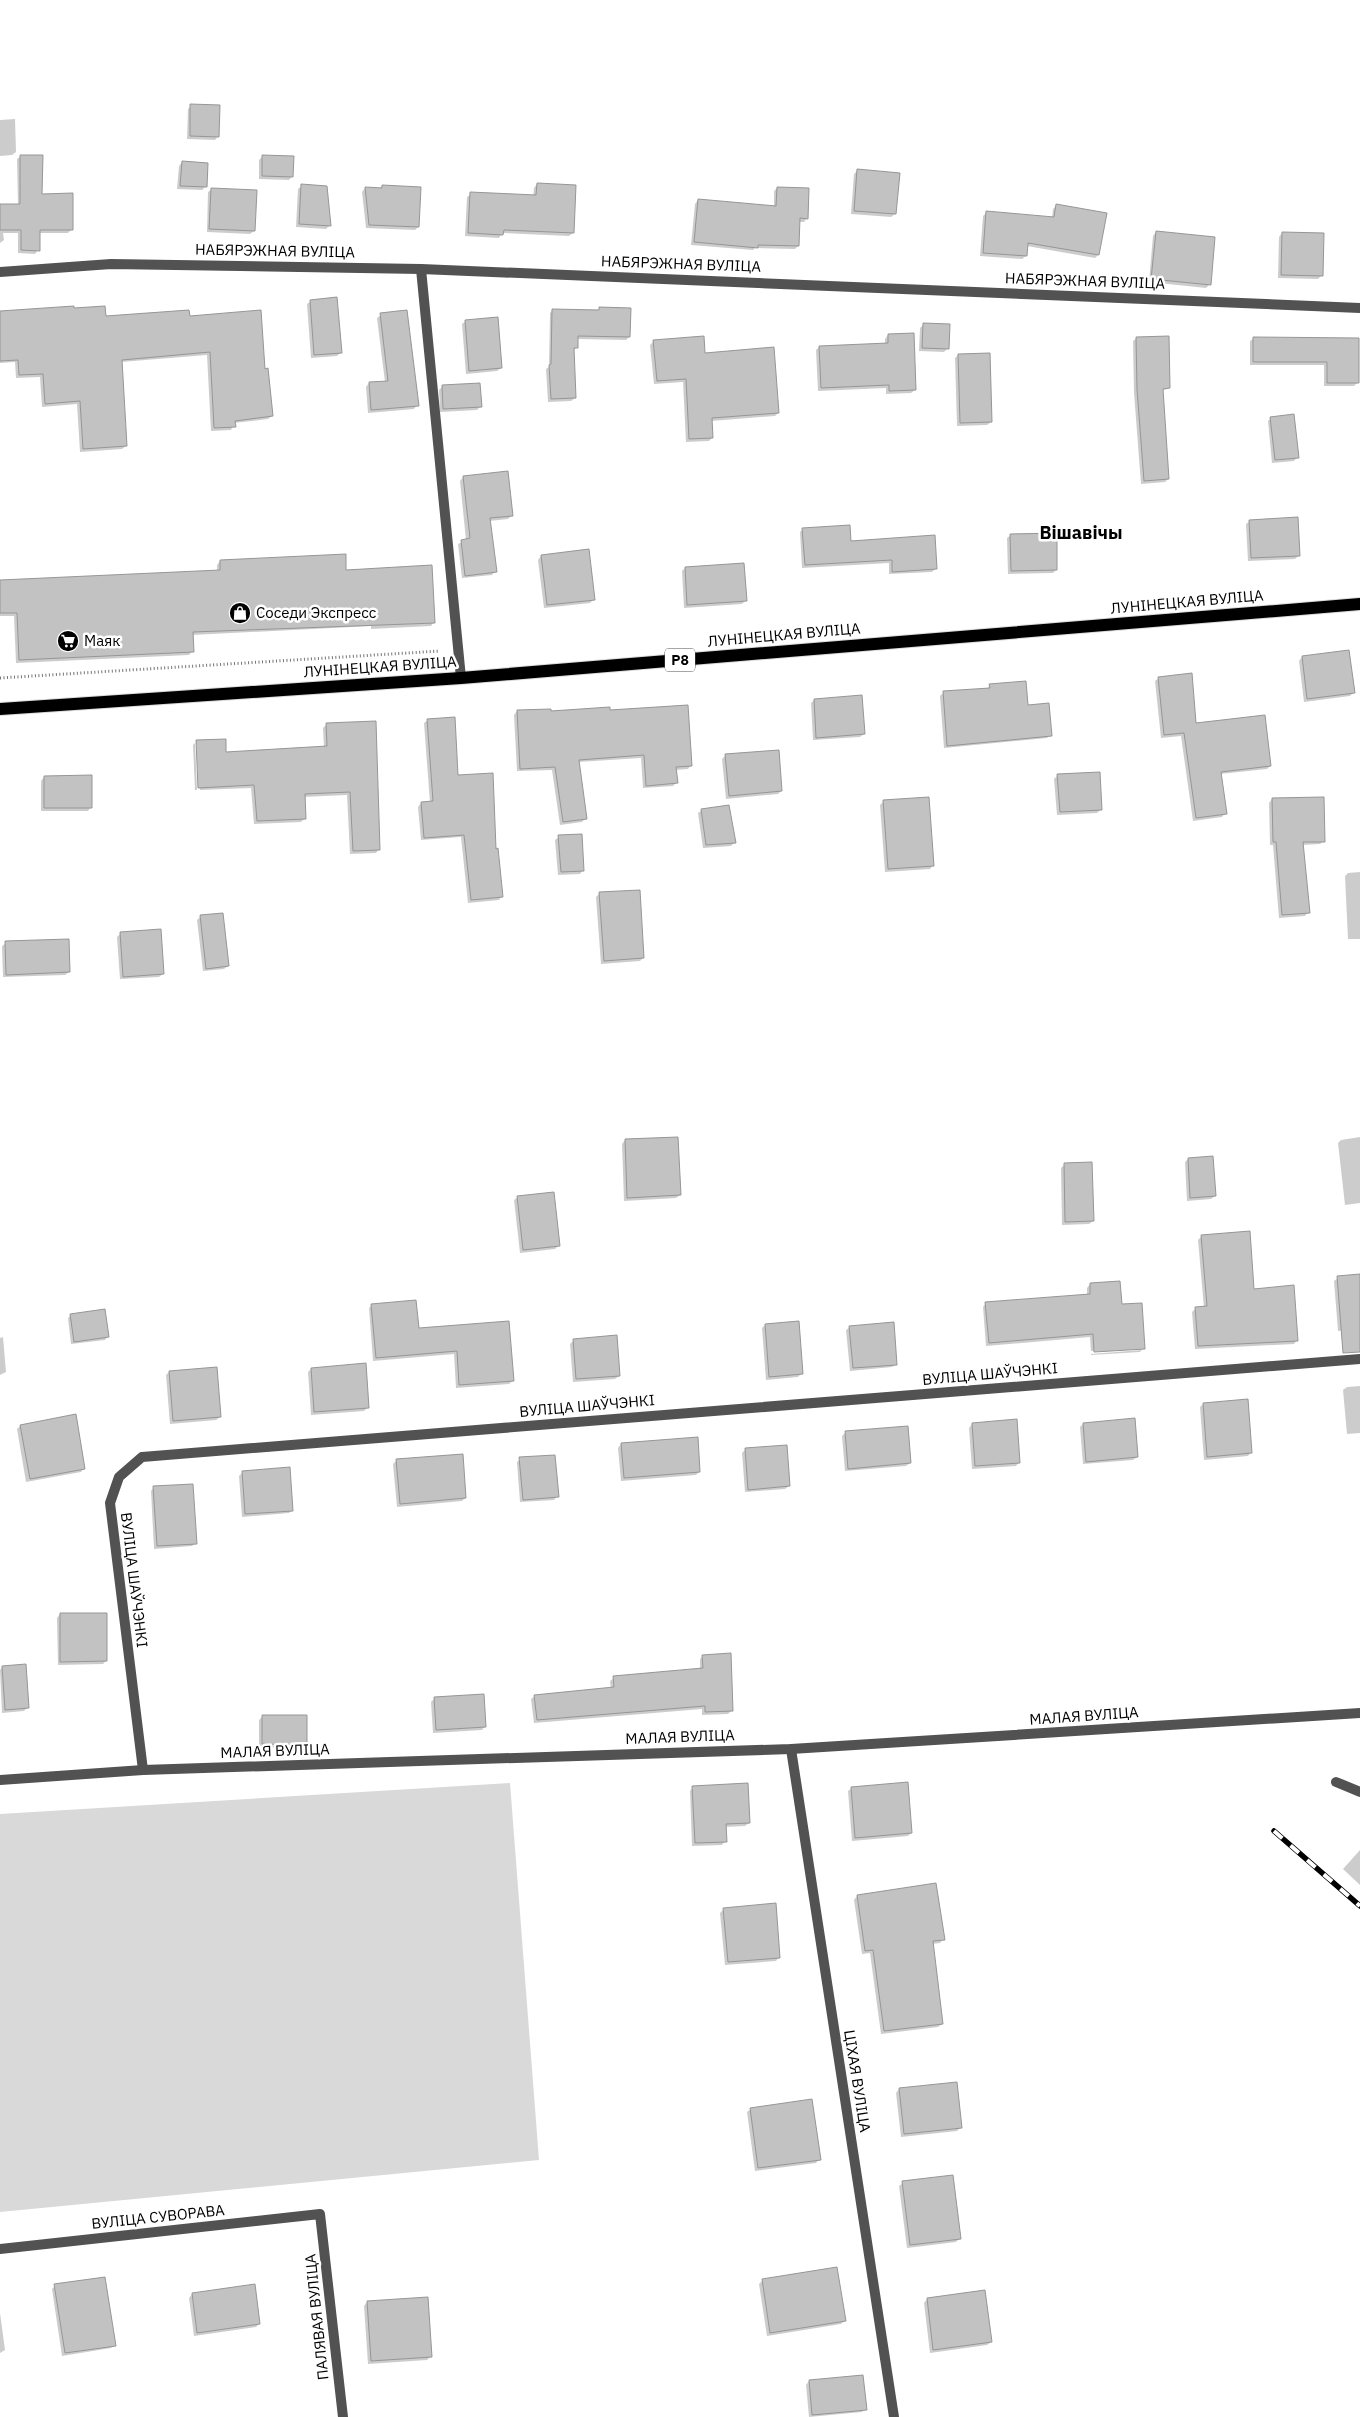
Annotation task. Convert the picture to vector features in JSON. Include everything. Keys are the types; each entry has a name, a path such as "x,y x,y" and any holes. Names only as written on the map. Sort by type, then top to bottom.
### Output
{"main road":[{"name":"ЛУНІНЕЦКАЯ ВУЛІЦА","path":"0,708 461,678 1360,604"}],"street":[{"name":"НАБЯРЭЖНАЯ ВУЛІЦА","path":"0,272 111,264 421,268 1360,308"},
{"path":"421,268 461,678"},
{"name":"ВУЛІЦА ШАЎЧЭНКІ","path":"143,1770 110,1503 119,1477 142,1457 1360,1359"},
{"name":"МАЛАЯ ВУЛІЦА","path":"0,1780 143,1770 791,1749 1360,1713"},
{"name":"ЦІХАЯ ВУЛІЦА","path":"791,1749 894,2417"},
{"path":"1336,1782 1360,1792"},
{"name":"ВУЛІЦА СУВОРАВА","path":"0,2249 320,2214"},
{"name":"ПАЛЯВАЯ ВУЛІЦА","path":"320,2214 343,2417"}],"path":[{"path":"0,678 458,650"}],"shaded area":[{"path":"510,1783 539,2160 0,2212 0,1814"}],"building":[{"path":"190,104 220,105 219,137 190,136"},
{"path":"20,155 43,155 42,194 73,193 73,230 40,230 40,251 21,250 21,230 0,230 0,204 20,204"},
{"path":"262,155 294,156 293,177 262,176"},
{"path":"182,161 208,163 207,187 180,186"},
{"path":"857,169 900,173 896,214 854,211"},
{"path":"537,183 576,185 574,233 504,230 503,235 468,233 470,192 536,195"},
{"path":"301,184 327,186 331,226 299,224"},
{"path":"382,185 421,187 419,227 369,225 365,187 382,188"},
{"path":"777,187 809,188 808,219 800,218 799,246 758,245 758,248 694,242 698,199 776,206"},
{"path":"211,188 257,190 255,231 209,229"},
{"path":"1056,204 1107,213 1099,255 1028,243 1027,256 983,253 986,211 1054,217"},
{"path":"1156,231 1215,237 1211,285 1151,279"},
{"path":"1282,232 1324,233 1323,276 1281,275"},
{"path":"337,297 342,353 314,355 310,300"},
{"path":"74,306 74,308 105,306 106,316 189,310 190,316 261,310 265,369 268,368 273,416 235,421 236,427 214,428 210,352 122,360 127,446 83,449 80,401 45,404 43,374 19,375 18,360 0,361 0,311"},
{"path":"599,307 631,308 630,337 578,336 578,348 574,348 576,398 551,399 549,365 551,364 552,309 599,310"},
{"path":"407,310 419,406 371,410 369,382 388,381 380,313"},
{"path":"498,317 502,368 469,371 465,320"},
{"path":"923,323 950,324 949,349 922,348"},
{"path":"914,333 916,390 889,391 889,385 821,388 819,346 888,343 888,334"},
{"path":"704,336 705,353 774,347 779,413 712,418 713,438 689,439 686,379 657,381 653,340"},
{"path":"1169,336 1170,388 1163,389 1169,479 1144,481 1137,389 1136,337"},
{"path":"1253,337 1359,338 1359,383 1327,383 1327,362 1253,362"},
{"path":"990,353 992,422 960,423 958,354"},
{"path":"480,383 482,407 443,409 442,385"},
{"path":"1294,414 1299,458 1275,460 1270,417"},
{"path":"508,471 513,516 490,518 497,572 465,576 461,540 470,538 463,476"},
{"path":"1298,517 1300,556 1251,558 1249,520"},
{"path":"850,525 851,541 935,535 937,569 892,572 892,560 805,565 802,528"},
{"path":"1057,533 1057,570 1011,571 1010,534"},
{"path":"589,549 595,600 547,605 541,555"},
{"path":"346,554 346,570 432,565 435,623 193,632 194,652 19,660 17,613 0,613 0,580 220,570 220,560"},
{"path":"744,563 747,601 687,605 685,567"},
{"path":"1349,650 1355,693 1307,699 1302,656"},
{"path":"1192,673 1196,723 1265,715 1271,766 1221,772 1227,814 1196,818 1184,733 1164,735 1158,677"},
{"path":"1026,681 1028,705 1049,703 1052,736 947,746 943,691 990,688 989,684"},
{"path":"862,695 865,734 816,738 814,699"},
{"path":"688,705 692,766 676,767 678,783 646,786 644,755 579,760 587,819 563,822 555,767 520,769 517,710 551,709 551,711 610,707 610,710"},
{"path":"455,717 458,775 493,773 496,849 498,848 503,897 471,900 464,835 424,838 421,802 433,801 427,719"},
{"path":"376,721 380,850 353,851 350,792 305,794 306,819 257,821 254,785 198,788 196,740 226,739 226,752 327,746 326,723"},
{"path":"779,750 782,791 729,796 725,754"},
{"path":"1100,772 1102,810 1060,812 1057,774"},
{"path":"92,775 92,808 44,808 44,776"},
{"path":"929,797 934,866 888,869 883,800"},
{"path":"1324,797 1325,842 1303,842 1310,913 1282,915 1276,842 1273,842 1272,798"},
{"path":"729,805 736,843 706,845 701,809"},
{"path":"582,834 584,871 561,872 558,835"},
{"path":"640,890 644,958 604,961 599,892"},
{"path":"223,913 229,966 206,969 200,915"},
{"path":"161,929 164,974 123,977 120,932"},
{"path":"69,939 70,972 6,975 5,941"},
{"path":"678,1137 681,1195 627,1198 625,1139"},
{"path":"1213,1156 1216,1196 1190,1198 1188,1158"},
{"path":"1092,1162 1094,1221 1065,1222 1064,1163"},
{"path":"554,1192 560,1246 523,1250 517,1196"},
{"path":"1250,1231 1254,1289 1294,1285 1298,1341 1198,1346 1195,1307 1207,1306 1201,1235"},
{"path":"1360,1274 1360,1352 1343,1353 1337,1276"},
{"path":"1120,1281 1122,1304 1142,1303 1145,1349 1094,1352 1093,1334 989,1343 985,1302 1090,1294 1090,1283"},
{"path":"416,1300 419,1328 509,1321 514,1381 459,1385 457,1351 376,1358 371,1304"},
{"path":"105,1309 109,1337 74,1342 70,1314"},
{"path":"799,1321 803,1374 769,1377 765,1324"},
{"path":"894,1322 897,1365 853,1368 849,1326"},
{"path":"617,1335 620,1376 576,1379 573,1339"},
{"path":"366,1363 369,1408 314,1412 311,1368"},
{"path":"217,1367 221,1417 173,1421 169,1371"},
{"path":"1248,1399 1252,1453 1207,1457 1203,1403"},
{"path":"76,1414 85,1469 30,1479 20,1425"},
{"path":"1135,1418 1138,1457 1086,1462 1083,1423"},
{"path":"1017,1419 1020,1463 975,1466 972,1423"},
{"path":"908,1426 911,1463 848,1469 845,1431"},
{"path":"698,1437 700,1472 624,1478 621,1443"},
{"path":"787,1445 790,1486 748,1490 745,1448"},
{"path":"463,1454 466,1498 400,1504 396,1459"},
{"path":"555,1455 559,1497 523,1500 519,1457"},
{"path":"290,1467 293,1511 245,1514 242,1471"},
{"path":"193,1484 197,1544 157,1546 153,1486"},
{"path":"60,1613 107,1613 107,1661 60,1662"},
{"path":"731,1653 733,1711 705,1712 705,1706 537,1720 534,1695 614,1687 613,1676 703,1668 702,1655"},
{"path":"26,1664 29,1708 5,1710 2,1666"},
{"path":"484,1694 486,1727 436,1730 434,1697"},
{"path":"262,1715 307,1715 307,1745 262,1744"},
{"path":"908,1782 912,1833 855,1838 851,1787"},
{"path":"748,1783 750,1823 726,1824 727,1842 695,1843 692,1786"},
{"path":"936,1883 945,1940 933,1941 943,2024 884,2031 873,1950 865,1951 857,1895"},
{"path":"776,1903 780,1958 728,1962 723,1908"},
{"path":"957,2082 962,2128 904,2134 899,2088"},
{"path":"812,2099 821,2160 758,2168 750,2108"},
{"path":"953,2175 961,2239 910,2245 902,2181"},
{"path":"837,2267 846,2321 770,2333 762,2279"},
{"path":"105,2277 116,2346 65,2353 54,2284"},
{"path":"255,2284 260,2324 197,2333 192,2293"},
{"path":"985,2290 992,2342 933,2350 927,2298"},
{"path":"428,2297 432,2357 371,2361 367,2301"},
{"path":"863,2375 867,2410 812,2415 809,2380"}],"railway":[{"path":"1274,1831 1360,1906"}],"place":[{"name":"Соседи Экспресс","path":"240,613"},
{"name":"Маяк","path":"68,641"}],"district":[{"name":"Вішавічы","path":"1081,533"}]}
